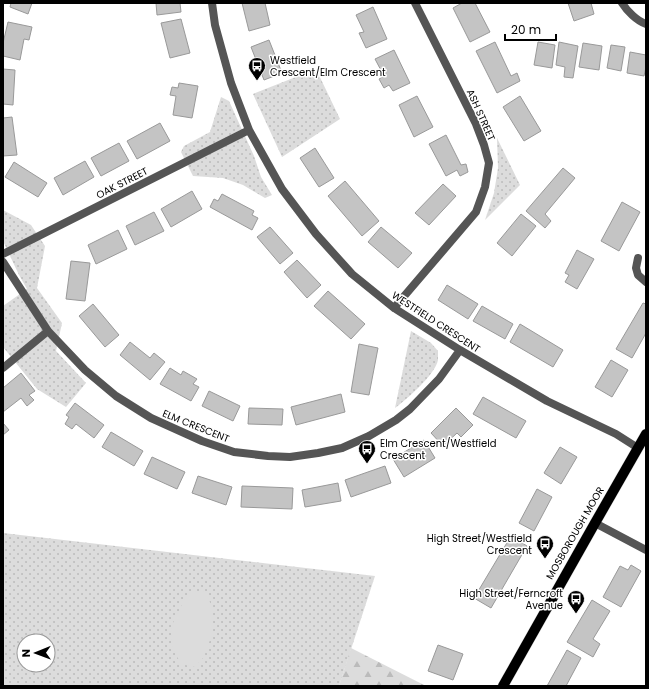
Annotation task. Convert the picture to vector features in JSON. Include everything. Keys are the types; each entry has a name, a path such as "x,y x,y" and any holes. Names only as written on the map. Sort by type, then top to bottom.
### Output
{"main road":[{"name":"MOSBOROUGH MOOR","path":"503,686 646,434"}],"street":[{"name":"WESTFIELD CRESCENT","path":"212,3 215,24 231,83 249,130 282,189 316,234 352,274 394,308 460,350 547,401 616,434 638,448"},
{"name":"ASH STREET","path":"394,308 476,212 485,188 488,162 484,145 476,124 415,3"},
{"path":"622,3 640,22 646,24"},
{"name":"OAK STREET","path":"3,254 249,130"},
{"path":"638,258 636,268 638,276 646,282"},
{"name":"ELM CRESCENT","path":"3,262 48,331 85,370 116,396 151,418 202,441 234,452 290,457 342,448 369,436 396,420 410,408 439,379 460,350"},
{"path":"3,368 48,331"},
{"path":"595,522 646,550"}],"green space":[{"path":"316,69 340,119 282,157 253,94"},
{"path":"221,97 229,101 254,156 261,177 272,195 265,198 243,185 223,178 193,176 181,152 184,146 210,132"},
{"path":"497,138 520,185 485,220 494,193 498,168"},
{"path":"3,210 31,225 45,246 37,288 62,323 56,351 86,383 66,407 37,389 3,347 3,306 27,289 3,241"},
{"path":"411,331 431,343 438,351 438,360 432,373 413,393 395,408"},
{"path":"3,533 375,576 339,686 3,686"},
{"path":"193,591 206,592 213,610 213,632 203,658 195,667 181,664 174,651 171,640 172,625 185,598"},
{"path":"351,648 426,686 339,686"}],"building":[{"path":"11,3 32,3 28,14 10,7"},
{"path":"156,3 180,3 181,12 157,15"},
{"path":"242,3 265,3 270,25 249,31"},
{"path":"462,3 475,3 490,32 470,42 453,8"},
{"path":"568,3 591,3 594,14 574,21"},
{"path":"373,7 387,39 366,48 359,33 364,32 356,15"},
{"path":"181,19 190,53 170,58 161,23"},
{"path":"8,22 32,27 29,40 24,39 20,60 3,56 3,43"},
{"path":"269,40 282,73 264,80 251,47"},
{"path":"495,42 511,76 517,73 520,81 497,93 476,51"},
{"path":"538,42 555,45 552,68 534,65"},
{"path":"559,42 578,46 573,78 564,77 565,67 556,65"},
{"path":"583,43 602,46 599,70 579,67"},
{"path":"611,45 625,47 621,71 607,68"},
{"path":"394,50 410,83 393,91 389,85 384,88 379,79 384,76 375,59"},
{"path":"630,52 646,55 644,76 627,73"},
{"path":"3,69 15,70 13,105 3,104"},
{"path":"179,83 198,86 192,118 173,115 176,96 170,95 172,87 178,88"},
{"path":"417,96 433,127 414,137 399,105"},
{"path":"520,96 541,131 524,141 503,107"},
{"path":"12,117 17,155 3,156 3,118"},
{"path":"160,123 170,141 137,159 127,141"},
{"path":"446,135 461,165 466,164 468,172 460,176 457,170 446,176 429,144"},
{"path":"119,143 129,161 101,176 91,158"},
{"path":"315,148 334,178 319,187 300,158"},
{"path":"85,161 94,177 63,195 54,178"},
{"path":"14,162 47,183 38,197 5,177"},
{"path":"563,168 575,178 545,214 551,221 545,228 526,211"},
{"path":"345,181 379,221 362,236 328,196"},
{"path":"443,184 456,196 429,225 415,213"},
{"path":"192,191 202,209 171,227 161,209"},
{"path":"222,194 254,211 252,215 258,218 252,230 210,207 214,199 218,201"},
{"path":"622,202 640,212 619,251 601,241"},
{"path":"154,212 164,231 135,245 126,226"},
{"path":"521,214 536,226 512,256 497,243"},
{"path":"270,227 293,253 280,264 257,237"},
{"path":"381,227 412,253 398,268 368,242"},
{"path":"118,230 127,249 96,264 88,245"},
{"path":"577,250 594,259 577,289 565,282 569,275 565,273"},
{"path":"297,260 321,285 307,298 284,272"},
{"path":"71,261 90,263 85,301 66,299"},
{"path":"447,285 478,304 468,319 438,300"},
{"path":"328,291 365,324 351,339 314,306"},
{"path":"643,303 646,304 646,333 632,358 616,349"},
{"path":"93,304 119,335 105,347 79,316"},
{"path":"482,306 513,324 505,339 473,321"},
{"path":"520,324 563,350 553,367 510,342"},
{"path":"130,342 150,358 154,353 165,362 150,380 120,355"},
{"path":"359,344 378,348 369,395 351,392"},
{"path":"611,360 628,370 612,397 595,387"},
{"path":"170,368 181,375 183,371 197,379 193,384 199,387 191,401 160,384"},
{"path":"21,373 35,391 29,395 34,400 27,406 21,398 3,412 3,388"},
{"path":"209,391 240,406 233,421 202,406"},
{"path":"341,394 345,412 296,425 291,407"},
{"path":"483,397 526,421 516,438 473,414"},
{"path":"75,403 104,425 94,438 76,424 72,429 65,424 69,417 66,415"},
{"path":"249,408 283,409 282,425 248,424"},
{"path":"456,408 473,425 461,437 457,433 443,446 431,433"},
{"path":"3,423 9,430 3,435"},
{"path":"111,432 143,451 134,466 102,447"},
{"path":"424,440 435,458 404,477 393,459"},
{"path":"560,447 577,457 561,484 544,473"},
{"path":"152,457 185,472 177,489 144,474"},
{"path":"385,466 391,483 351,497 345,480"},
{"path":"198,476 232,487 226,505 192,493"},
{"path":"338,483 341,501 305,507 302,490"},
{"path":"242,486 293,488 292,509 241,507"},
{"path":"537,489 552,497 534,531 519,523"},
{"path":"511,536 527,546 491,608 474,598"},
{"path":"631,565 641,571 621,607 603,597 620,566 628,570"},
{"path":"592,600 610,611 593,639 600,644 593,657 567,642"},
{"path":"438,645 463,654 453,680 428,671"},
{"path":"567,650 581,658 566,686 547,686"}],"place":[{"name":"Westfield Crescent/Elm Crescent","path":"257,81"},
{"name":"Elm Crescent/Westfield Crescent","path":"367,464"},
{"name":"High Street/Westfield Crescent","path":"545,559"},
{"name":"High Street/Ferncroft Avenue","path":"576,614"}]}
